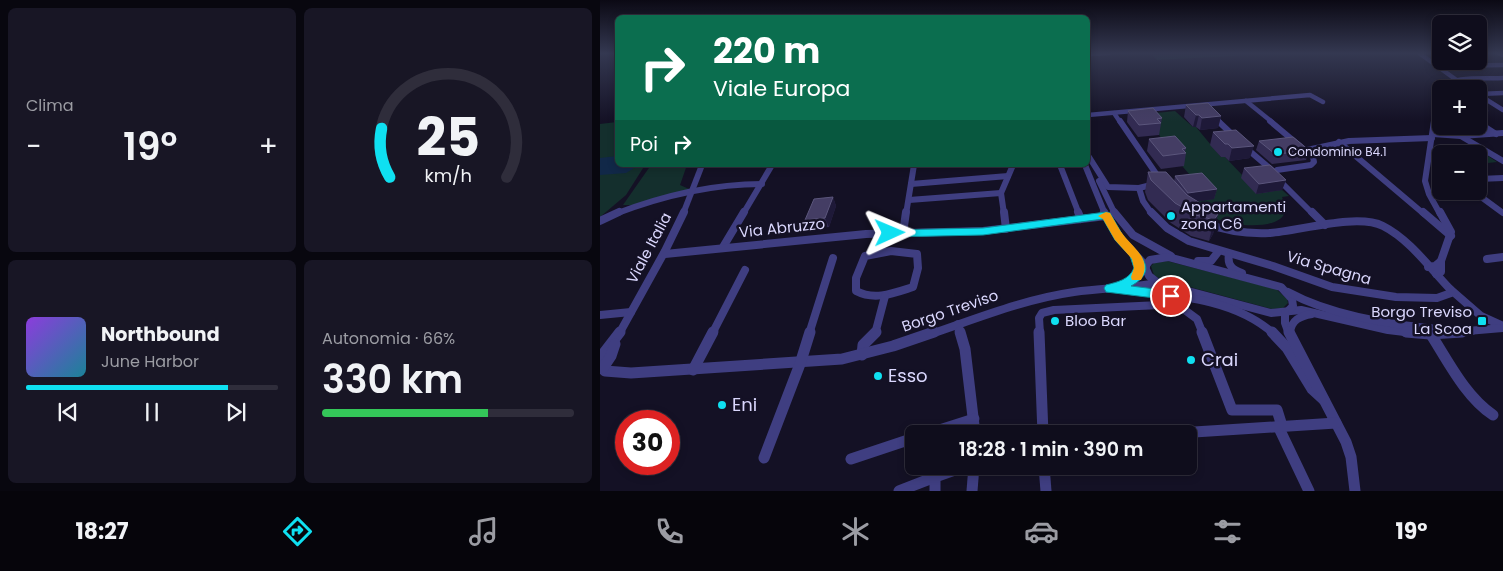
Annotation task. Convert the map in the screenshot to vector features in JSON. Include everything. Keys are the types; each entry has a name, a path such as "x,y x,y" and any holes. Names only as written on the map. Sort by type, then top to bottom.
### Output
{"street":[{"path":"1450,76 1456,80 1503,78"},
{"path":"1487,94 1503,93"},
{"path":"1090,115 1310,95 1323,102"},
{"path":"1487,99 1503,110"},
{"path":"1201,105 1263,164 1274,171 1311,165 1314,159 1305,149 1246,100"},
{"path":"1090,158 1106,186 1113,188 1139,188 1164,186 1114,113"},
{"path":"1487,128 1496,134"},
{"path":"1305,149 1353,140 1503,133"},
{"path":"1433,136 1424,182 1450,229 1451,236 1441,261 1441,272 1436,274"},
{"path":"1459,136 1503,161"},
{"path":"1339,142 1451,236"},
{"path":"1090,160 1114,216 1127,231 1152,248 1178,260 1279,286 1306,302 1323,308 1429,331 1473,397 1486,412 1493,415"},
{"name":"Viale Italia","path":"601,371 612,352 615,342 665,254 694,191 701,167"},
{"path":"722,248 771,167"},
{"path":"903,233 910,200 914,167"},
{"path":"1006,229 1001,193 1012,167"},
{"path":"1061,167 1081,219"},
{"path":"1086,167 1106,216 1119,237 1136,255 1150,277 1158,283 1271,313 1302,310 1404,332 1472,331 1503,327"},
{"path":"1274,171 1274,175 1325,225"},
{"path":"911,184 1008,176"},
{"path":"1487,179 1503,178"},
{"path":"600,221 613,214 694,191 744,184 762,184"},
{"name":"Via Spagna","path":"1139,188 1139,193 1146,205 1159,221 1188,240 1218,252 1266,264 1329,285 1372,295 1402,298 1438,297 1450,294 1450,289 1436,274 1394,234 1380,225 1360,220 1248,234 1222,230 1197,219"},
{"path":"910,200 1001,193"},
{"path":"1485,200 1503,213"},
{"name":"Via Abruzzo","path":"665,254 855,235 1006,229 1106,216"},
{"path":"1152,248 1194,260"},
{"path":"913,252 918,254 918,268 913,287 885,296 862,294 856,291 856,278 866,256 913,252"},
{"path":"1145,267 1149,261 1156,258 1210,262 1215,259 1218,252"},
{"name":"Via Spagna","path":"1229,254 1228,263 1235,270 1279,286"},
{"path":"1136,255 1140,268 1137,276"},
{"path":"764,458 800,364 833,258"},
{"path":"1487,259 1503,258"},
{"path":"1428,267 1435,266 1441,261"},
{"name":"Borgo Treviso","path":"601,371 629,373 800,364 862,355 1016,305 1051,296 1122,286 1137,276 1145,267"},
{"path":"693,370 745,270"},
{"name":"Borgo Treviso","path":"1110,288 1158,283"},
{"path":"1110,288 1207,302 1230,308 1250,317 1282,341 1315,393 1324,400"},
{"path":"1450,289 1481,316 1503,327"},
{"path":"1288,292 1294,303 1286,313 1285,323 1336,423 1351,457 1355,491"},
{"path":"862,355 863,345 875,335 885,296"},
{"path":"1051,296 1054,310"},
{"path":"1230,303 1251,313 1273,329 1307,369"},
{"path":"1043,425 1039,318 1044,312 1160,305 1182,308 1196,318 1232,410 1276,410 1280,426 1308,491"},
{"path":"600,315 632,312"},
{"path":"1290,335 1291,325 1295,319 1314,314"},
{"path":"958,324 965,349 974,425"},
{"name":"Viale Italia","path":"600,358 615,342"},
{"path":"953,425 974,418"},
{"path":"1197,432 1336,423"},
{"path":"851,459 905,441"},
{"path":"899,491 941,475"},
{"path":"972,491 973,475"},
{"path":"1045,475 1046,491"},
{"path":"934,491 935,477"}],"green space":[{"path":"1175,111 1193,127 1196,127 1221,157 1225,157 1245,178 1256,193 1282,190 1289,196 1282,197 1285,208 1283,216 1275,222 1241,225 1217,220 1187,203 1213,199 1177,159 1147,114"},
{"path":"615,122 615,167 644,167 626,195 600,217 600,124"},
{"path":"1487,155 1497,162 1487,163"},
{"path":"650,167 686,167 680,185 689,189 634,205 623,205"},
{"path":"1167,261 1276,289 1287,299 1288,303 1283,308 1272,309 1160,279 1154,275 1151,266 1154,263"}],"water":[{"path":"615,156 615,167 636,167 626,173 600,175 600,158"}],"building":[{"path":"1208,103 1221,116 1202,118 1186,105"},
{"path":"1153,108 1162,118 1157,119 1161,123 1139,125 1128,111"},
{"path":"1236,130 1254,146 1232,148 1213,132"},
{"path":"1175,136 1186,148 1182,149 1186,153 1163,156 1149,139"},
{"path":"1293,137 1310,151 1275,154 1259,141"},
{"path":"1270,165 1286,180 1259,184 1244,168"},
{"path":"1148,172 1166,172 1187,195 1218,214 1214,220 1196,215 1175,203 1151,180"},
{"path":"1202,173 1217,189 1188,193 1175,176"},
{"path":"833,197 825,218 805,220 814,199"}],"slow traffic":[{"path":"1103,216 1106,216 1119,237 1138,258 1140,268 1137,277"}],"place":[{"name":"Condominio B4.1","path":"1278,152"},
{"name":"Appartamenti zona C6","path":"1171,216"},
{"name":"Bloo Bar","path":"1055,321"},
{"name":"Borgo Treviso La Scoa","path":"1482,321"},
{"name":"Crai","path":"1191,360"},
{"name":"Esso","path":"878,376"},
{"name":"Eni","path":"722,405"}],"route":[{"path":"890,233 983,231 1106,216 1119,237 1138,258 1140,268 1134,279 1122,286 1110,288 1171,296"}]}
